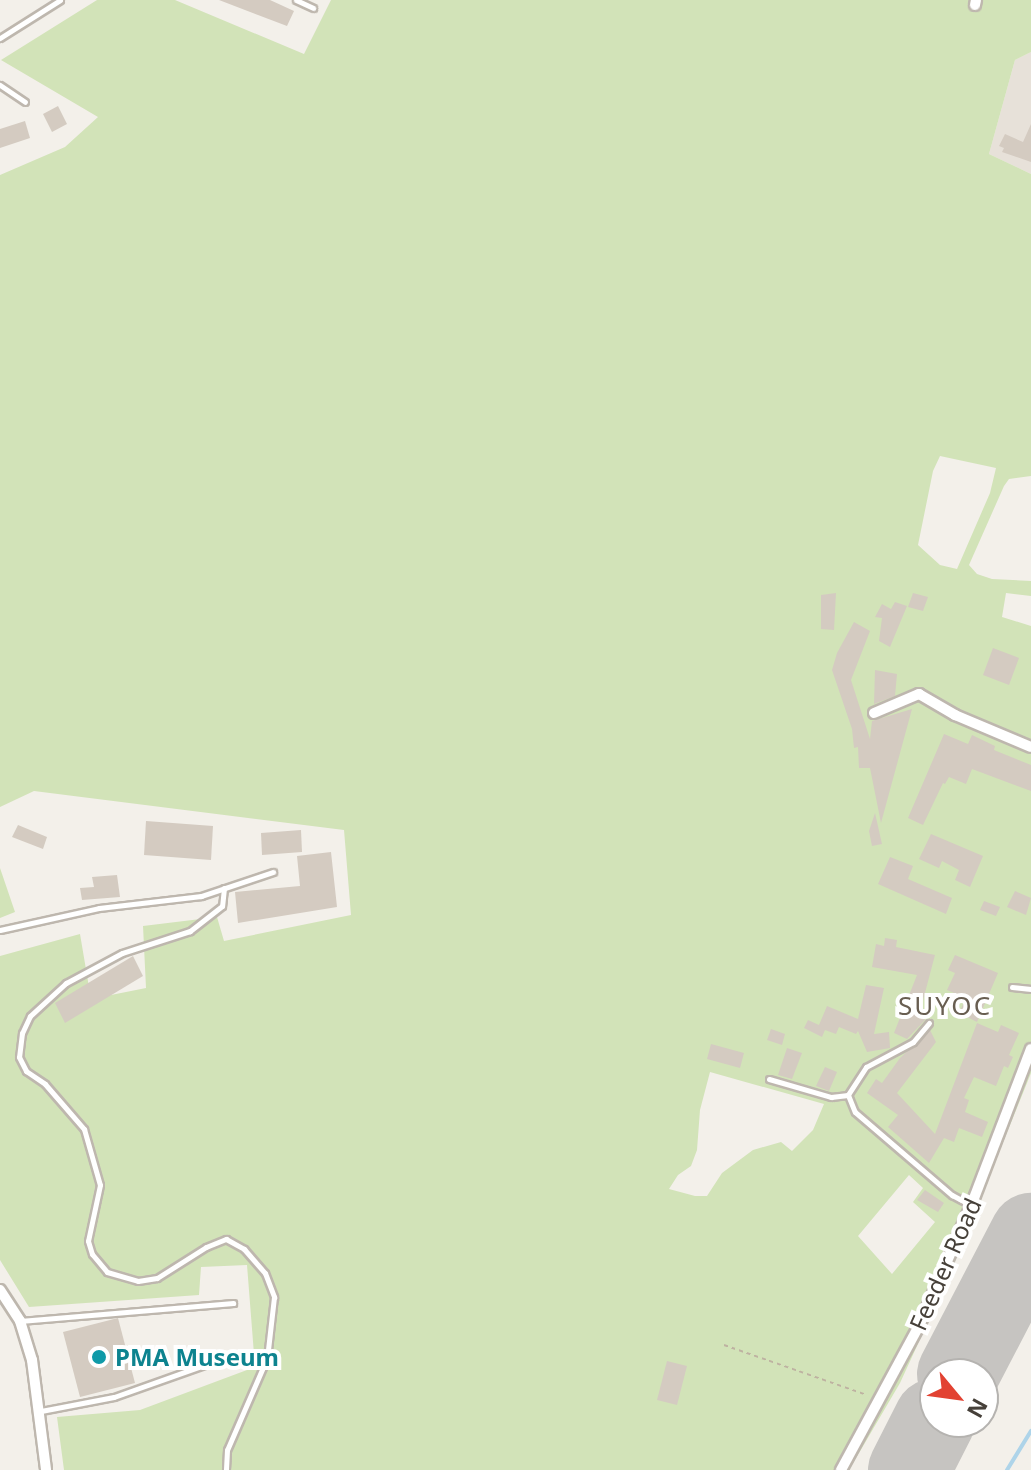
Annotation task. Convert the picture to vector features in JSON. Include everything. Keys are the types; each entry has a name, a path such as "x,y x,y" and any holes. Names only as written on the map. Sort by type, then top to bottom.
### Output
{"street":[{"path":"874,713 919,694 955,715 1031,747"},
{"name":"Feeder Road","path":"841,1470 914,1337 971,1206 1031,1049"},
{"path":"0,1290 20,1321 41,1411 46,1470"}],"lane":[{"path":"0,38 60,0"},
{"path":"296,0 313,8"},
{"path":"0,85 25,102"},
{"path":"0,930 48,917 201,896 273,872"},
{"path":"224,888 222,906 190,931 122,953 66,983 30,1016 22,1033 19,1057 26,1071 45,1084 84,1129 100,1185 88,1241 92,1254 107,1272 138,1281 157,1278 206,1247 226,1239 244,1249 265,1273 274,1297 267,1358 227,1450 226,1470"},
{"path":"1012,987 1031,989"},
{"path":"848,1095 866,1067 913,1042 929,1023"},
{"path":"769,1079 831,1097 848,1095"},
{"path":"848,1095 855,1112 952,1195 971,1206"},
{"path":"20,1321 233,1303"},
{"path":"41,1411 114,1397 207,1364"}],"path":[{"path":"724,1345 868,1396"}],"shaded area":[{"path":"1031,52 1031,174 989,154 1015,60"}],"green space":[{"path":"97,0 175,0 304,54 331,0 1031,0 1031,52 1015,60 989,154 1031,174 1031,476 1009,479 1004,486 969,565 977,574 992,579 1031,581 1031,596 1006,593 1002,617 1031,626 1031,1073 949,1276 900,1383 849,1470 64,1470 57,1417 140,1410 255,1367 247,1265 201,1267 199,1295 29,1307 0,1260 0,956 80,934 91,999 146,988 143,926 217,917 224,941 351,915 344,830 34,791 0,807 0,175 65,147 98,117 1,60","holes":["940,456 996,468 990,493 957,569 940,565 918,545 933,471","710,1072 824,1104 813,1130 792,1151 781,1142 753,1150 722,1173 707,1196 669,1189 678,1175 691,1166 697,1150 700,1110","909,1175 923,1188 913,1202 935,1222 892,1274 858,1236"]},
{"path":"0,868 15,912 0,918"}],"building":[{"path":"219,0 270,0 294,11 287,26"},
{"path":"58,106 67,124 52,132 43,114"},
{"path":"25,121 30,138 0,148 0,129"},
{"path":"1031,124 1031,162 1002,152 1004,148 999,146 1005,134 1023,142"},
{"path":"836,593 834,630 821,629 821,595"},
{"path":"913,593 928,597 923,611 908,607"},
{"path":"895,602 907,606 890,647 879,641 882,618 875,617 882,604 891,609"},
{"path":"854,622 870,631 851,680 870,739 872,721 912,709 881,823 870,768 859,768 858,747 854,748 852,729 832,670 837,653"},
{"path":"993,648 1019,658 1009,685 983,675"},
{"path":"875,670 897,674 895,696 874,704"},
{"path":"944,734 968,744 972,735 995,746 994,750 1031,765 1031,791 972,769 966,784 949,777 943,783 923,825 908,818"},
{"path":"875,813 882,844 872,846 869,831"},
{"path":"146,821 213,826 211,860 144,855"},
{"path":"18,825 47,837 43,849 12,837"},
{"path":"301,830 302,852 262,855 261,833"},
{"path":"931,834 983,856 970,887 955,880 959,870 942,861 939,868 919,859"},
{"path":"331,852 337,907 238,923 235,892 300,886 297,856"},
{"path":"890,857 913,866 908,879 952,898 946,914 878,884"},
{"path":"117,875 120,897 82,900 80,888 94,887 92,877"},
{"path":"1015,891 1031,898 1026,915 1007,907"},
{"path":"984,901 1000,907 996,916 980,910"},
{"path":"885,938 897,940 896,947 935,955 921,1008 925,1020 907,1039 894,1033 917,975 872,967 876,944 884,946"},
{"path":"955,955 998,973 977,1022 959,1013 966,998 947,990 955,973 948,970"},
{"path":"133,956 143,976 65,1023 55,1003"},
{"path":"866,985 884,988 874,1034 889,1032 890,1048 867,1052 858,1031 856,1034 839,1027 836,1034 825,1030 822,1037 804,1028 808,1020 819,1025 827,1006 858,1019"},
{"path":"977,1023 998,1032 1001,1025 1019,1033 1009,1055 1013,1057 1008,1068 1004,1066 996,1086 974,1077 964,1098 969,1100 965,1112 988,1122 982,1137 959,1128 954,1142 944,1138 929,1163 888,1127 898,1115 867,1093 876,1079 882,1083 900,1058 930,1030 936,1042 897,1093 935,1134"},
{"path":"771,1029 785,1034 782,1045 767,1040"},
{"path":"711,1044 744,1053 740,1068 707,1059"},
{"path":"787,1048 802,1053 792,1079 778,1075"},
{"path":"825,1067 837,1072 829,1091 816,1086"},
{"path":"925,1190 944,1203 938,1212 917,1200"},
{"name":"PMA Museum","path":"118,1318 135,1383 80,1397 63,1332"},
{"path":"667,1361 687,1366 677,1405 657,1400"}],"waterway":[{"path":"1007,1470 1031,1431"}],"runway":[{"path":"966,1358 1031,1234"},
{"path":"909,1470 925,1438"}],"place":[{"name":"PMA Museum","path":"99,1357"}],"district":[{"name":"SUYOC","path":"945,1006"}]}
